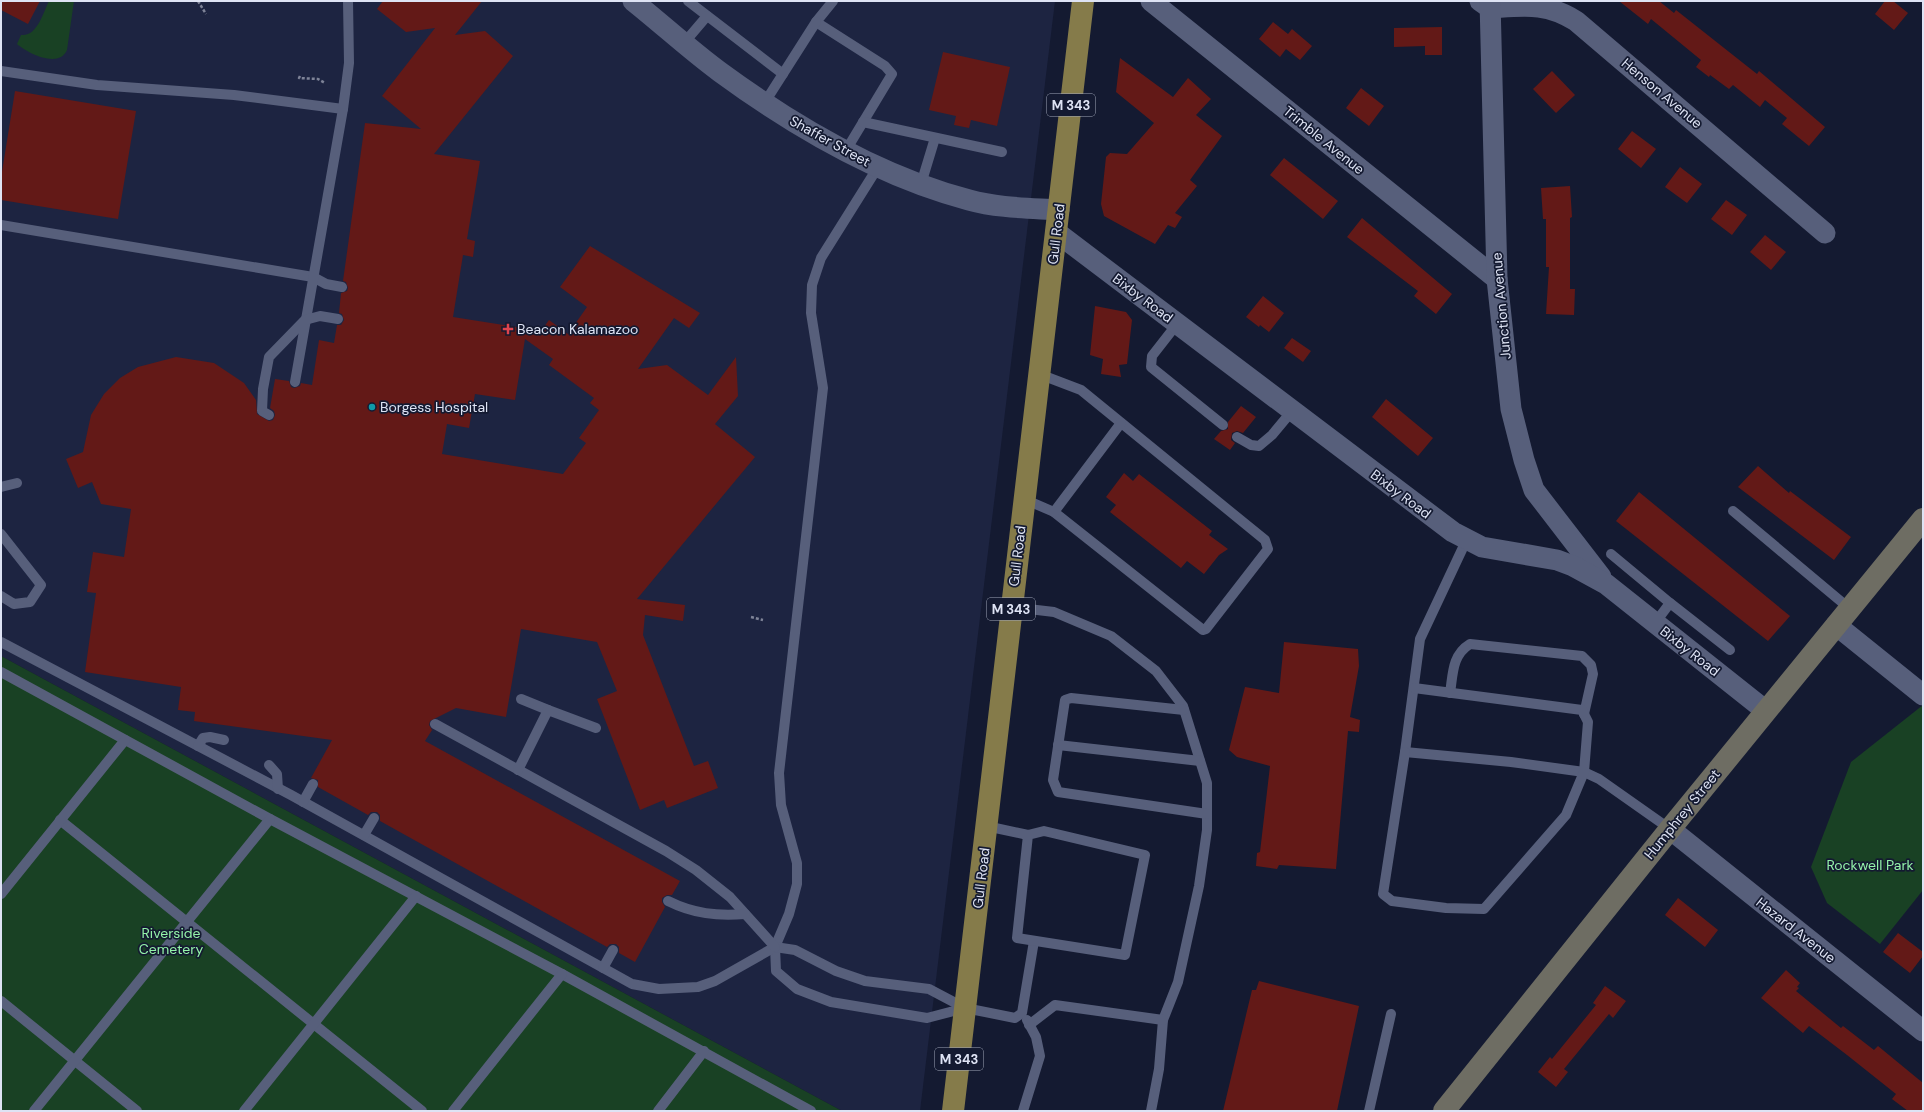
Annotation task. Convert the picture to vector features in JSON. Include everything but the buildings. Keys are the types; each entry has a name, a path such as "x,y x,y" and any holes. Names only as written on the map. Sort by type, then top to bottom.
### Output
{"main road":[{"name":"Gull Road","path":"953,1111 1083,1"}],"street":[{"name":"Shaffer Street","path":"633,1 719,72 845,152 920,184 970,201 1014,208 1059,210"},
{"name":"Trimble Avenue","path":"1151,1 1497,279"},
{"name":"Junction Avenue","path":"1486,3 1497,279 1511,410 1524,460 1534,490 1606,584"},
{"name":"Henson Avenue","path":"1486,3 1536,6 1561,11 1576,21 1825,233"},
{"name":"Bixby Road","path":"1056,232 1422,510 1482,547 1497,551 1557,560 1573,566 1606,584 1766,711"},
{"name":"Humphrey Street","path":"1444,1111 1670,829 1923,519"},
{"path":"1836,625 1923,695"},
{"name":"Hazard Avenue","path":"1670,829 1923,1031"}],"lane":[{"path":"295,382 343,109 349,63 348,1"},
{"path":"688,1 783,74"},
{"path":"765,102 816,22 833,1"},
{"path":"684,43 707,16"},
{"path":"816,22 885,66 892,74 845,152"},
{"path":"1,71 97,85 234,95 343,109"},
{"path":"863,122 1002,152"},
{"path":"920,184 935,138"},
{"path":"878,167 821,258 812,285 811,313 823,388 778,773 781,805 797,863 797,884 790,914 775,947 776,971 797,989 830,1002 927,1018 965,1008"},
{"path":"1,225 313,277 326,284 342,287"},
{"path":"269,415 262,411 263,389 269,357 305,320 320,316 338,319"},
{"path":"1176,324 1152,356 1151,367 1223,425"},
{"path":"1024,499 1054,512 1203,630 1206,629 1268,549 1265,540 1081,390 1039,374"},
{"path":"1237,437 1251,445 1259,446 1272,435 1292,411"},
{"path":"1054,512 1120,423"},
{"path":"1,487 17,483"},
{"path":"1733,511 1850,608"},
{"path":"1,534 41,585 30,602 14,604 1,596"},
{"path":"1414,688 1582,710 1588,722 1584,772 1566,815 1484,909 1446,908 1392,901 1383,894 1405,752 1420,639 1467,539"},
{"path":"1611,554 1730,650"},
{"path":"1655,623 1670,603"},
{"path":"1011,607 1054,612 1111,636 1156,671 1183,706 1207,783 1207,830 1199,886 1178,982 1164,1020 1160,1069 1151,1111"},
{"path":"1,642 278,788 632,984 658,989 698,987 715,981 775,947 795,950 836,971 865,981 929,989 965,1008 1015,1018 1022,1013"},
{"path":"1450,693 1456,658 1460,650 1470,644 1582,656 1591,665 1593,674 1584,714"},
{"path":"1,672 270,819 562,974 811,1111"},
{"path":"1184,710 1071,698 1065,700 1053,780 1058,792 1207,814"},
{"path":"521,699 596,728"},
{"path":"518,770 548,710"},
{"path":"435,724 666,851 696,870 730,897 775,947"},
{"path":"198,746 203,738 210,737 224,740"},
{"path":"1,894 125,740"},
{"path":"1058,745 1200,761"},
{"path":"1405,752 1511,762 1584,772 1599,778 1670,829"},
{"path":"269,765 277,774 278,788"},
{"path":"303,802 313,784"},
{"path":"364,835 374,818"},
{"path":"34,1111 270,819"},
{"path":"60,820 422,1111"},
{"path":"986,826 1028,835 1044,831 1145,855 1125,955 1017,938 1028,835"},
{"path":"244,1111 416,896"},
{"path":"668,901 687,910 714,915 745,914"},
{"path":"1025,1111 1040,1056 1036,1037 1022,1013 1034,941"},
{"path":"603,968 613,950"},
{"path":"453,1111 562,974"},
{"path":"1,1001 137,1111"},
{"path":"1029,1025 1055,1005 1164,1020"},
{"path":"1370,1111 1391,1014"},
{"path":"658,1111 704,1051"}],"path":[{"path":"198,1 206,14"},
{"path":"300,76 299,78 318,79 325,83"},
{"path":"751,617 763,620"}],"shaded area":[{"name":"Beacon Kalamazoo","path":"1,1 1055,1 920,1111 842,1111 1,656"}],"green space":[{"path":"49,1 74,1 67,50 63,56 50,59 35,55 17,44 21,35 27,35 39,23"},
{"name":"Riverside Cemetery","path":"1,656 842,1111 1,1111"},
{"name":"Rockwell Park","path":"1923,705 1923,890 1880,944 1827,903 1811,867 1851,762"}],"place":[{"name":"Beacon Kalamazoo","path":"508,329"},
{"name":"Borgess Hospital","path":"372,407"}]}
